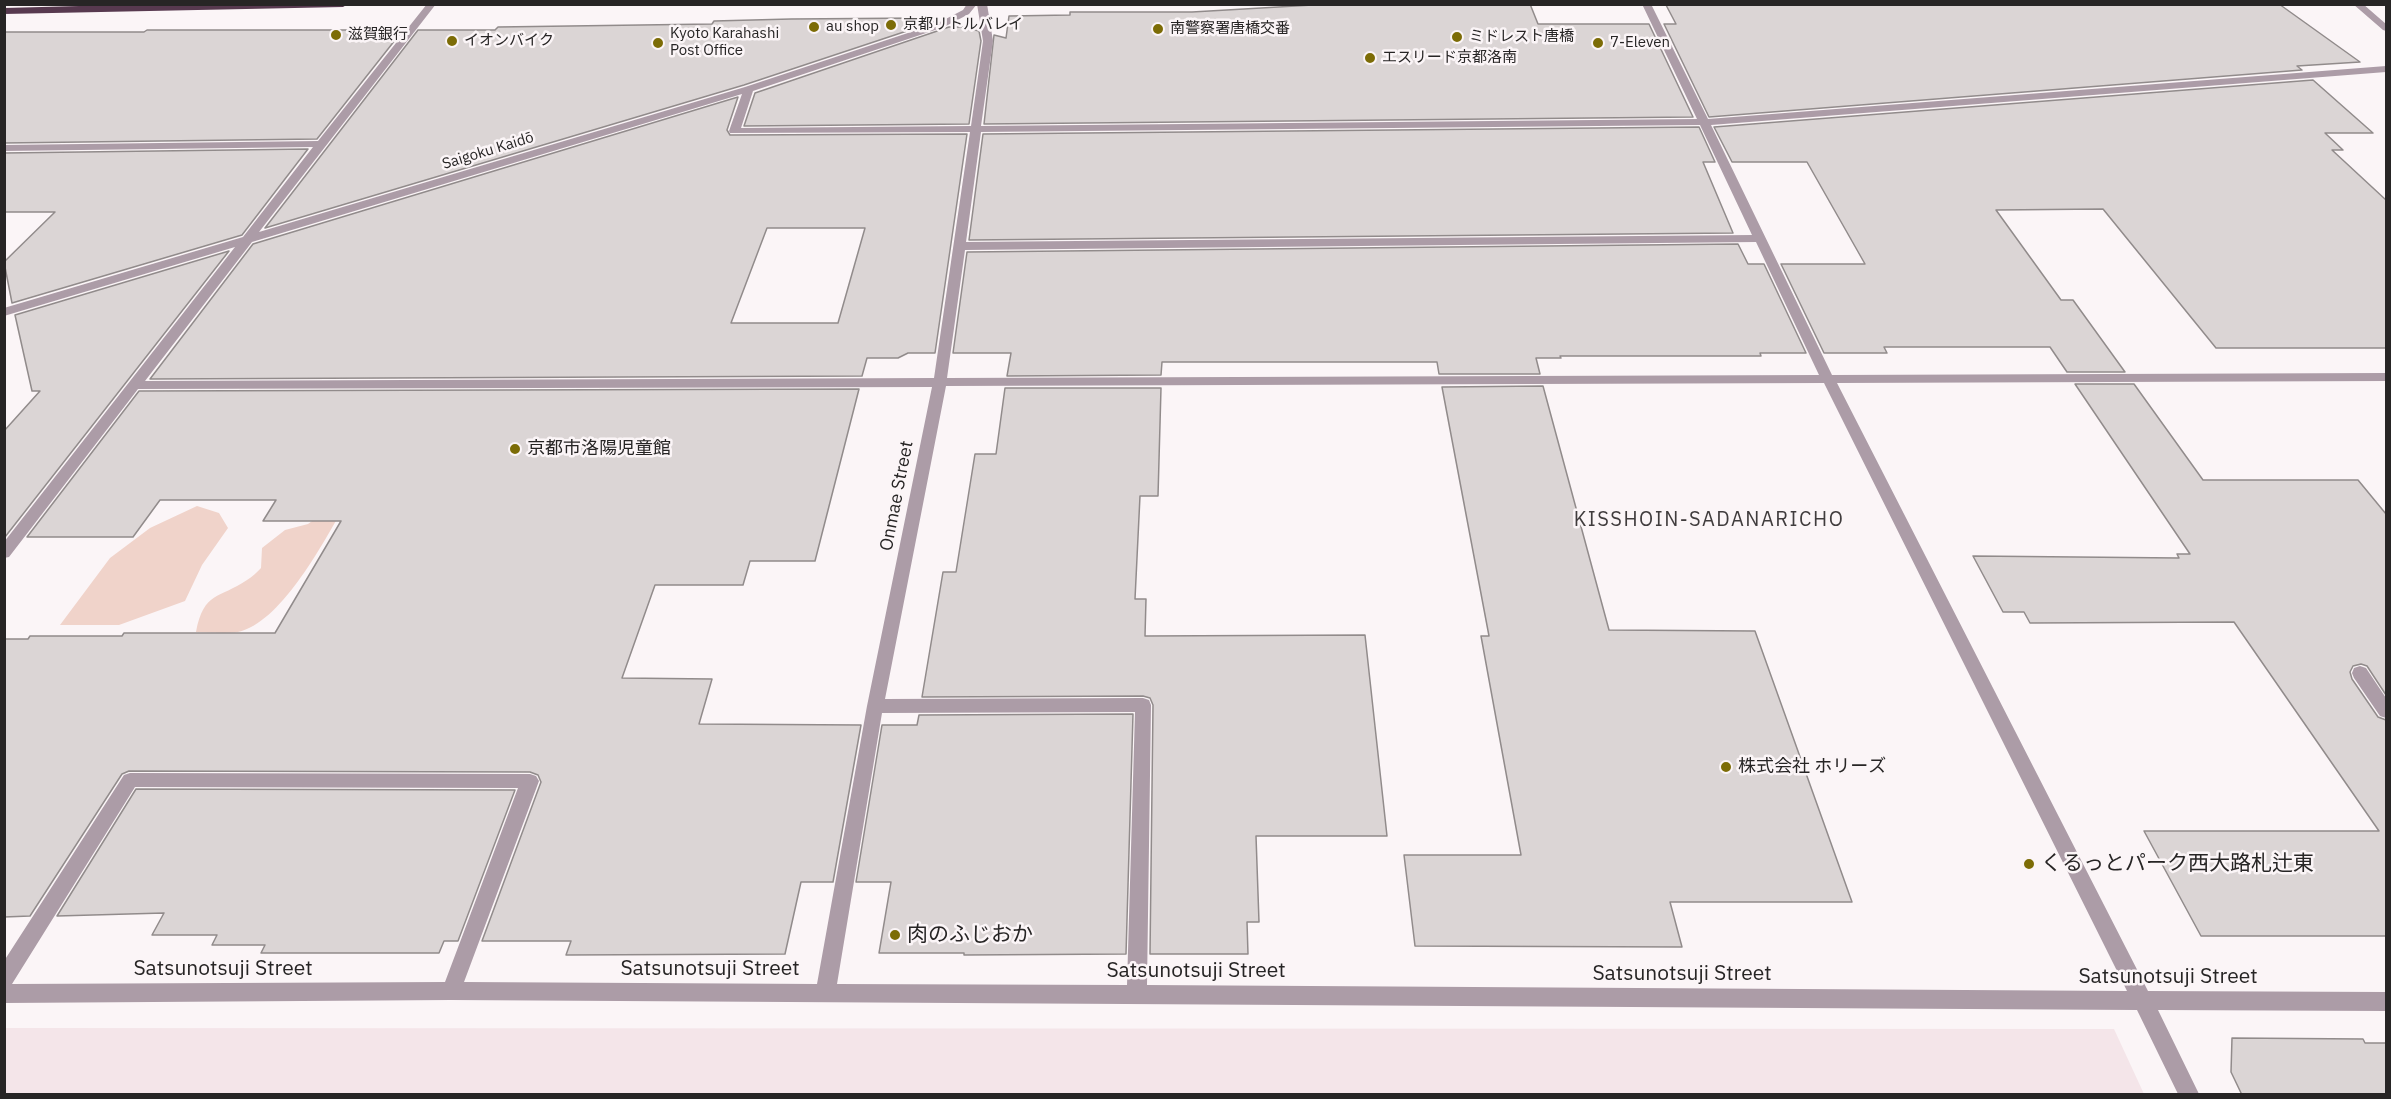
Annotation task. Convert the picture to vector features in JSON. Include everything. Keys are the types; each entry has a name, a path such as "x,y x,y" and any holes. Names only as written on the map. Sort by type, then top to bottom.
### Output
{"highway":[{"path":"4,11 343,4"}],"street":[{"path":"4,553 432,4"},
{"name":"Saigoku Kaidō","path":"4,312 748,89 941,25 966,12 973,4"},
{"name":"Onmae Street","path":"825,994 875,706 940,382 988,41 982,4"},
{"path":"1646,4 1706,122 1759,238 1828,379 2189,1095"},
{"path":"2356,4 2386,28"},
{"path":"748,89 734,131 1706,122 2386,69"},
{"path":"4,148 321,144"},
{"path":"959,246 1759,238"},
{"path":"135,385 2386,377"},
{"path":"2360,673 2386,711"},
{"path":"875,706 1143,705 1137,995"},
{"path":"4,979 130,780 530,781 451,991"},
{"name":"Satsunotsuji Street","path":"4,994 451,991 2386,1002"}],"shaded area":[{"path":"197,506 219,513 228,528 202,565 185,601 119,625 60,625 110,558 150,528"},
{"path":"341,512 298,582 269,614 254,626 238,632 196,632 203,609 208,603 249,579 261,568 262,548 285,530 308,524 319,516"},
{"path":"5,1028 2114,1029 2144,1094 5,1094"}],"building":[{"path":"1330,4 1530,4 1538,24 1649,24 1693,117 984,124 994,35 1006,38 1009,16 1070,15 1070,12 1192,12"},
{"path":"2279,4 2360,62 2297,66 2302,70 1709,117 1664,24 1676,24 1666,5"},
{"path":"922,18 934,22 744,85 265,228 418,30 712,24 714,21 791,19"},
{"path":"949,27 964,27 979,31 981,41 969,124 744,126 755,93"},
{"path":"147,30 403,30 317,139 4,143 4,32 144,32"},
{"path":"2313,80 2373,133 2325,133 2343,150 2332,150 2386,200 2386,348 2216,348 2103,209 1996,210 2061,300 2073,300 2125,372 2067,372 2050,347 1884,347 1887,353 1824,353 1781,264 1865,264 1807,162 1732,162 1714,127"},
{"path":"738,97 727,130 730,135 967,134 935,353 908,353 898,358 867,358 862,376 150,379 253,244","holes":["767,228 865,228 838,323 731,323"]},
{"path":"1699,127 1715,162 1703,162 1733,233 969,240 983,134"},
{"path":"308,149 242,235 12,303 4,262 55,212 4,212 4,153"},
{"path":"1738,244 1748,264 1764,264 1806,353 1760,353 1761,356 1536,358 1540,374 1439,374 1437,362 1162,362 1161,375 1007,376 1011,353 953,353 967,252"},
{"path":"229,251 4,537 4,431 40,391 32,391 15,315"},
{"path":"2075,384 2134,384 2203,480 2358,480 2386,514 2386,695 2367,666 2361,664 2353,666 2350,672 2352,679 2378,717 2386,720 2386,936 2201,936 2144,831 2379,831 2234,622 2030,623 2024,612 2003,612 1973,556 2179,558 2177,554 2190,554"},
{"path":"1543,386 1609,630 1755,631 1852,902 1670,902 1682,947 1415,946 1404,855 1521,855 1481,636 1489,636 1442,387"},
{"path":"1005,388 1161,388 1158,496 1140,496 1135,599 1146,599 1145,636 1365,635 1387,836 1256,836 1259,922 1247,922 1248,954 1150,954 1153,705 1150,698 1143,696 922,697 943,572 956,572 975,454 996,454"},
{"path":"859,389 815,561 750,561 743,585 655,585 622,678 712,679 699,724 861,725 833,882 801,882 785,954 566,955 571,941 482,941 541,782 538,775 530,772 129,771 122,774 30,916 4,917 4,639 28,639 30,636 122,636 124,633 275,633 341,521 263,521 276,500 160,500 133,537 27,537 139,391"},
{"path":"1133,714 1126,954 879,953 891,882 856,882 882,725 917,725 919,715"},
{"path":"136,789 515,790 458,941 444,941 439,953 261,953 265,945 212,945 217,935 152,935 164,913 57,916"},
{"path":"2232,1038 2363,1039 2365,1043 2386,1043 2386,1095 2242,1095 2231,1072"}],"place":[{"name":"京都リトルバレイ","path":"891,25"},
{"name":"au shop","path":"814,27"},
{"name":"南警察署唐橋交番","path":"1158,29"},
{"name":"滋賀銀行","path":"336,35"},
{"name":"ミドレスト唐橋","path":"1457,37"},
{"name":"イオンバイク","path":"452,41"},
{"name":"Kyoto Karahashi Post Office","path":"658,43"},
{"name":"7-Eleven","path":"1598,43"},
{"name":"エスリード京都洛南","path":"1370,58"},
{"name":"京都市洛陽児童館","path":"515,449"},
{"name":"株式会社 ホリーズ","path":"1726,767"},
{"name":"くるっとパーク西大路札辻東","path":"2029,864"},
{"name":"肉のふじおか","path":"895,935"}],"district":[{"name":"KISSHOIN-SADANARICHO","path":"1709,520"}]}
